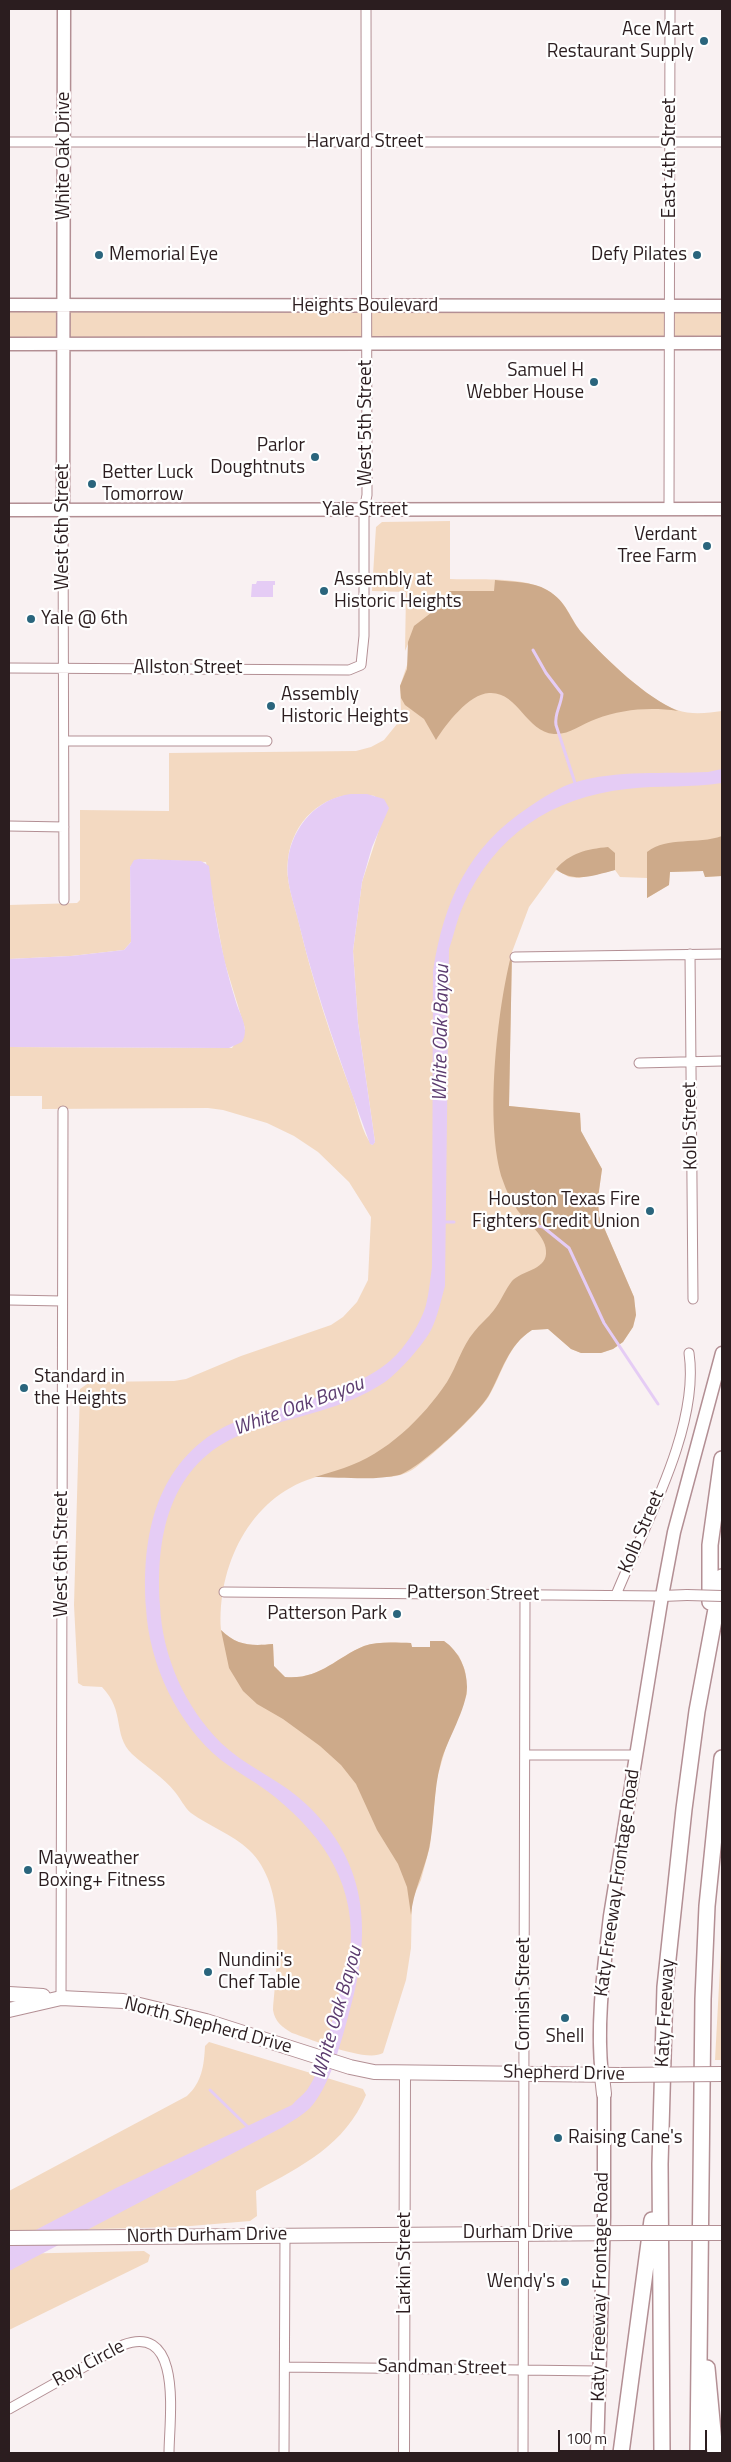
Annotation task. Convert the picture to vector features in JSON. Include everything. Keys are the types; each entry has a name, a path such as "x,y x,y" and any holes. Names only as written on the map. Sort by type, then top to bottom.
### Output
{"highway":[{"path":"710,1634 710,1545 722,1460"},
{"name":"Katy Freeway","path":"662,2453 660,2164 666,1977 684,1809 710,1634 722,1576"},
{"name":"Katy Freeway","path":"698,2453 703,1999 707,1906 722,1758"},
{"path":"621,2453 660,2164"},
{"path":"699,2285 715,2453"}],"main road":[{"name":"White Oak Drive","path":"63,303 64,9"},
{"name":"Heights Boulevard","path":"9,305 63,303 366,307 722,306"},
{"name":"West 6th Street","path":"63,303 63,510"},
{"name":"Heights Boulevard","path":"9,344 143,342 366,345 722,343"},
{"name":"Yale Street","path":"9,510 722,509"},
{"name":"Katy Freeway Frontage Road","path":"597,2453 604,2233 604,2094 600,2033 604,1965 636,1755 676,1523 722,1353"},
{"path":"9,1994 61,1998"},
{"name":"North Shepherd Drive","path":"9,2010 61,1998 131,2003 206,2021 350,2067 374,2072 405,2072"},
{"name":"Shepherd Drive","path":"405,2072 602,2076 722,2074"},
{"name":"Durham Drive","path":"405,2234 722,2233"},
{"name":"North Durham Drive","path":"9,2238 405,2234"}],"street":[{"name":"West 5th Street","path":"362,660 364,510 366,495 366,9"},
{"name":"East 4th Street","path":"670,9 670,509"},
{"name":"Harvard Street","path":"9,142 722,142"},
{"name":"West 6th Street","path":"63,510 64,900"},
{"name":"Allston Street","path":"9,668 350,670 361,665 362,660"},
{"path":"64,741 267,741"},
{"path":"9,826 64,827"},
{"name":"Kolb Street","path":"690,954 693,1298"},
{"path":"515,957 722,954"},
{"path":"639,1063 722,1061"},
{"name":"West 6th Street","path":"61,1998 63,1111"},
{"path":"9,1300 62,1301"},
{"name":"Kolb Street","path":"616,1595 670,1468 683,1424 692,1383 689,1353"},
{"name":"Patterson Street","path":"224,1592 722,1596"},
{"name":"Cornish Street","path":"523,2453 525,1594"},
{"path":"525,1755 636,1755"},
{"name":"Larkin Street","path":"404,2453 405,2072"},
{"path":"284,2453 285,2235"},
{"name":"Roy Circle","path":"9,2409 123,2346 133,2342 150,2344 162,2355 167,2364 170,2379 169,2453"},
{"name":"Sandman Street","path":"285,2367 599,2371"}],"shaded area":[{"path":"9,312 722,313 722,340 9,339"},
{"path":"450,521 450,579 513,581 547,590 560,600 578,628 602,654 653,697 682,712 722,711 722,876 705,877 703,871 670,872 669,885 647,898 647,878 620,877 615,870 579,878 569,877 556,870 529,907 512,952 509,1106 580,1113 581,1131 602,1169 598,1198 599,1216 634,1297 636,1315 633,1327 623,1342 613,1349 601,1353 581,1353 571,1349 548,1329 532,1330 517,1343 483,1404 453,1435 412,1470 390,1477 339,1475 313,1478 291,1488 271,1501 255,1518 241,1538 231,1559 221,1606 221,1630 233,1639 245,1644 273,1644 274,1666 285,1677 297,1677 318,1672 369,1644 411,1643 412,1647 430,1647 430,1641 444,1641 459,1656 465,1670 467,1694 446,1747 437,1778 430,1846 421,1880 412,1900 411,1948 406,1980 383,2053 364,2055 325,2045 292,2033 277,2021 273,2010 277,1926 275,1904 270,1884 261,1866 249,1850 191,1813 160,1777 132,1754 122,1739 114,1705 102,1687 83,1686 78,1683 74,1605 80,1389 90,1382 174,1381 186,1379 241,1356 331,1325 343,1317 357,1302 368,1280 371,1217 349,1182 318,1152 294,1136 267,1123 223,1110 208,1108 42,1109 42,1096 9,1096 9,1047 232,1048 245,1029 224,960 206,862 139,859 130,867 131,942 124,950 71,956 9,959 9,905 77,903 80,900 80,810 169,811 169,753 356,751 371,747 384,740 397,724 401,711 400,686 408,662 408,644 405,651 406,592 372,591 376,527 382,522","holes":["359,794 375,796 379,830 362,882 353,951 358,1023 375,1142 372,1145 363,1128 316,987 290,889 287,867 291,845 296,833 311,813 333,799"]},
{"path":"495,580 535,585 554,595 564,605 583,634 615,667 640,688 665,705 678,711 647,709 626,711 596,719 565,733 554,734 536,726 507,698 499,694 489,693 481,695 466,704 452,718 436,740 424,719 405,705 401,698 400,686 407,669 408,642 414,626 449,599 449,591 494,591"},
{"path":"722,836 722,876 705,877 703,871 670,872 669,885 647,898 647,852 655,847 673,842 712,839"},
{"path":"608,847 615,853 615,870 592,876 577,877 563,874 556,869 567,859 579,853"},
{"path":"512,952 509,1106 580,1113 581,1131 602,1169 598,1198 599,1216 634,1297 636,1315 633,1327 623,1342 613,1349 601,1353 581,1353 571,1349 548,1329 532,1330 511,1351 483,1403 447,1440 420,1463 408,1471 390,1477 315,1477 344,1468 374,1454 389,1444 415,1421 427,1409 447,1382 470,1338 494,1310 512,1281 542,1264 545,1259 546,1247 540,1235 516,1208 504,1184 497,1158 494,1130 495,1067 502,1004"},
{"path":"221,1630 233,1639 245,1644 273,1644 274,1666 285,1677 297,1677 318,1672 354,1651 375,1643 411,1643 412,1647 430,1647 430,1641 444,1641 458,1655 466,1674 466,1695 441,1762 429,1849 414,1898 411,1915 407,1887 398,1864 377,1830 356,1784 341,1765 320,1746 283,1719 257,1704 243,1691 229,1668"},
{"path":"722,1930 722,2060 715,2060"},
{"path":"209,2042 363,2089 366,2095 346,2128 334,2141 305,2163 256,2191 257,2216 250,2221 179,2227 9,2231 9,2191 187,2096 199,2079 203,2067 205,2046"},
{"path":"144,2251 150,2255 148,2262 9,2330 9,2254"}],"water":[{"path":"257,581 275,581 273,597 251,597 252,584 256,584"},
{"name":"White Oak Bayou","path":"722,769 722,783 627,789 600,793 574,801 550,811 528,824 491,859 476,881 463,906 449,949 445,1286 432,1328 418,1349 404,1364 385,1382 370,1391 320,1411 251,1431 224,1443 203,1459 186,1478 174,1500 166,1524 161,1550 159,1577 162,1624 171,1662 186,1697 208,1729 221,1743 239,1758 289,1790 322,1821 340,1845 352,1871 359,1898 362,1927 361,1956 356,1986 345,2028 329,2077 310,2108 283,2127 9,2271 9,2244 116,2188 292,2105 307,2090 318,2070 349,1961 351,1930 348,1907 343,1886 323,1847 293,1813 275,1797 221,1760 205,1745 179,1711 159,1671 148,1629 145,1581 151,1528 158,1503 169,1480 183,1460 202,1441 234,1422 335,1391 370,1375 391,1360 402,1349 424,1312 432,1267 433,971 444,921 452,899 462,878 475,858 508,823 546,796 570,784 591,778 624,774 708,772"},
{"path":"351,794 367,794 384,799 389,808 372,847 362,882 353,951 358,1023 375,1142 373,1145 370,1144 323,1007 290,892 287,868 290,848 295,836 308,816 327,801"},
{"path":"134,860 201,861 209,866 223,952 231,985 245,1027 242,1042 229,1048 9,1047 9,959 71,956 124,950 131,942 130,867"}],"waterway":[{"path":"533,650 546,673 562,694 556,717 556,725 576,786"},
{"path":"442,1222 454,1222"},
{"path":"477,1222 527,1224 543,1227 569,1248 604,1323 658,1404"},
{"path":"210,2090 249,2128"}],"place":[{"name":"Ace Mart Restaurant Supply","path":"704,41"},
{"name":"Memorial Eye","path":"99,255"},
{"name":"Defy Pilates","path":"697,255"},
{"name":"Samuel H Webber House","path":"594,382"},
{"name":"Parlor Doughtnuts","path":"315,457"},
{"name":"Better Luck Tomorrow","path":"92,484"},
{"name":"Verdant Tree Farm","path":"707,546"},
{"name":"Assembly at Historic Heights","path":"324,591"},
{"name":"Yale @ 6th","path":"31,619"},
{"name":"Assembly Historic Heights","path":"271,706"},
{"name":"Houston Texas Fire Fighters Credit Union","path":"650,1211"},
{"name":"Standard in the Heights","path":"24,1388"},
{"name":"Patterson Park","path":"397,1614"},
{"name":"Mayweather Boxing+ Fitness","path":"28,1870"},
{"name":"Nundini's Chef Table","path":"208,1972"},
{"name":"Shell","path":"565,2018"},
{"name":"Raising Cane's","path":"558,2138"},
{"name":"Wendy's","path":"565,2282"}]}
